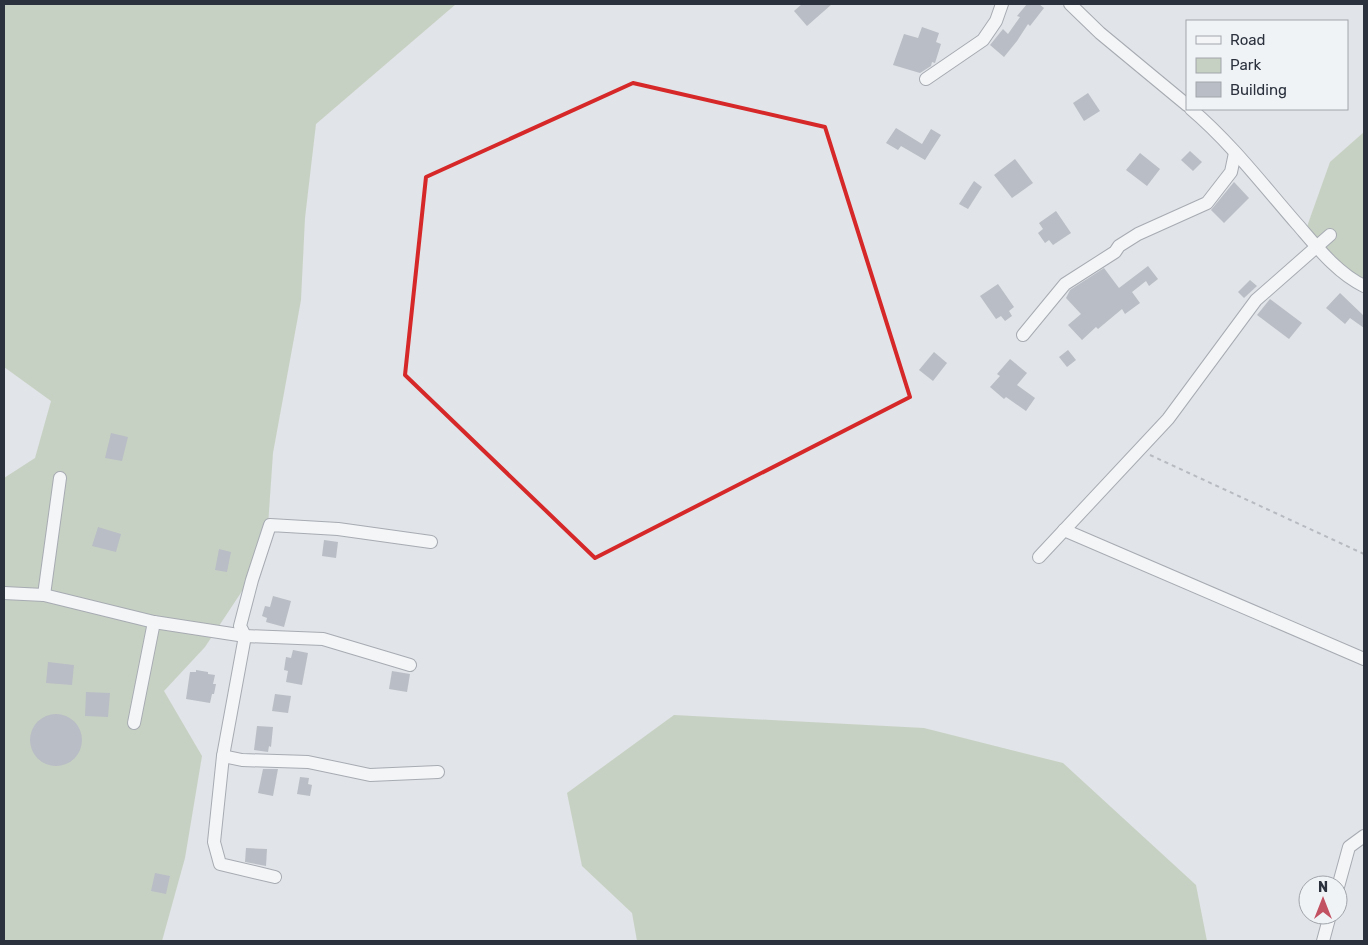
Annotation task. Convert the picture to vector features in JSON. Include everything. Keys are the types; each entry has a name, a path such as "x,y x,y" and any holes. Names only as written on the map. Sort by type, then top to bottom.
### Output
{"street":[{"path":"926,79 983,40 996,21 1002,4"},
{"path":"1070,4 1100,33 1186,104"},
{"path":"1192,110 1235,153 1316,246 1349,278 1364,286"},
{"path":"1023,335 1064,284 1115,252 1119,246 1138,234 1207,203 1230,172 1235,153"},
{"path":"1039,557 1168,419 1256,300 1330,235"},
{"path":"44,595 60,478"},
{"path":"275,876 220,864 214,842 223,756 245,636 240,626 252,580 270,526 338,529 431,542"},
{"path":"1064,530 1364,659"},
{"path":"4,594 44,595 154,622 245,636 323,639 410,665"},
{"path":"134,724 154,622"},
{"path":"223,756 242,760 308,762 370,775 438,772"},
{"path":"1341,875 1349,846 1364,836"},
{"path":"1323,941 1327,925"}],"path":[{"path":"1139,450 1364,554"}],"highlighted area":[{"path":"633,83 825,127 910,397 595,558 405,375 426,177"}],"green space":[{"path":"4,4 456,4 316,124 305,218 301,300 273,453 266,555 205,647 164,691 202,756 185,858 162,941 4,941 4,478 35,458 51,401 4,367"},
{"path":"1364,132 1364,288 1304,235 1330,162"},
{"path":"674,715 924,728 1063,763 1196,885 1207,941 637,941 632,913 582,866 567,793"}],"building":[{"path":"802,4 832,4 807,26 794,11"},
{"path":"1027,4 1039,4 1044,8 1030,26 1028,24 1004,57 990,45 1003,29 1008,34 1020,17 1017,16"},
{"path":"922,27 939,33 936,42 941,44 935,63 932,62 931,66 920,73 893,65 904,34 918,38"},
{"path":"1088,93 1100,111 1084,121 1073,103"},
{"path":"896,128 922,144 931,129 941,135 925,160 901,146 898,150 886,143"},
{"path":"1190,151 1202,162 1193,171 1181,160"},
{"path":"1140,153 1160,169 1147,186 1126,170"},
{"path":"1015,159 1033,183 1012,198 994,175"},
{"path":"974,181 982,187 968,209 959,204"},
{"path":"1234,182 1249,198 1224,223 1211,210"},
{"path":"1056,211 1071,233 1053,245 1049,240 1045,243 1038,233 1043,229 1039,223"},
{"path":"1148,266 1158,279 1149,286 1146,281 1132,292 1140,303 1125,314 1122,309 1098,329 1096,327 1082,340 1068,325 1081,314 1066,298 1070,290 1104,268 1119,288"},
{"path":"1250,280 1257,286 1244,298 1238,292"},
{"path":"998,284 1014,307 1009,311 1012,316 1005,321 1001,316 996,319 980,296"},
{"path":"1340,293 1364,316 1364,328 1350,318 1345,324 1326,308"},
{"path":"1270,299 1302,323 1289,339 1257,315"},
{"path":"1068,350 1076,360 1067,367 1059,357"},
{"path":"934,352 947,363 933,381 919,370"},
{"path":"1010,359 1027,373 1017,385 1035,398 1026,411 1006,397 1004,399 990,387 1000,376 997,374"},
{"path":"111,433 128,437 122,461 105,458"},
{"path":"98,527 121,534 116,552 92,546"},
{"path":"324,540 338,542 336,558 322,556"},
{"path":"219,549 231,552 227,572 215,570"},
{"path":"273,596 291,601 284,627 266,622 267,618 262,616 265,606 270,607"},
{"path":"293,650 308,653 302,685 286,682 288,671 284,670 286,657 291,658"},
{"path":"48,662 74,665 72,685 46,683"},
{"path":"196,670 215,675 213,684 216,684 210,703 186,699 190,672 196,672"},
{"path":"392,671 410,674 407,692 389,689"},
{"path":"86,692 110,693 108,717 85,716"},
{"path":"275,694 291,696 288,713 272,711"},
{"path":"56,714 70,718 78,726 82,740 78,754 70,762 56,766 42,762 34,754 30,740 34,726 42,718"},
{"path":"257,726 273,727 271,747 269,746 268,752 254,750"},
{"path":"263,769 278,769 273,796 258,793"},
{"path":"300,777 309,778 308,784 312,785 310,796 297,794"},
{"path":"246,848 267,849 266,866 245,862"},
{"path":"155,873 170,876 166,894 151,891"}]}
